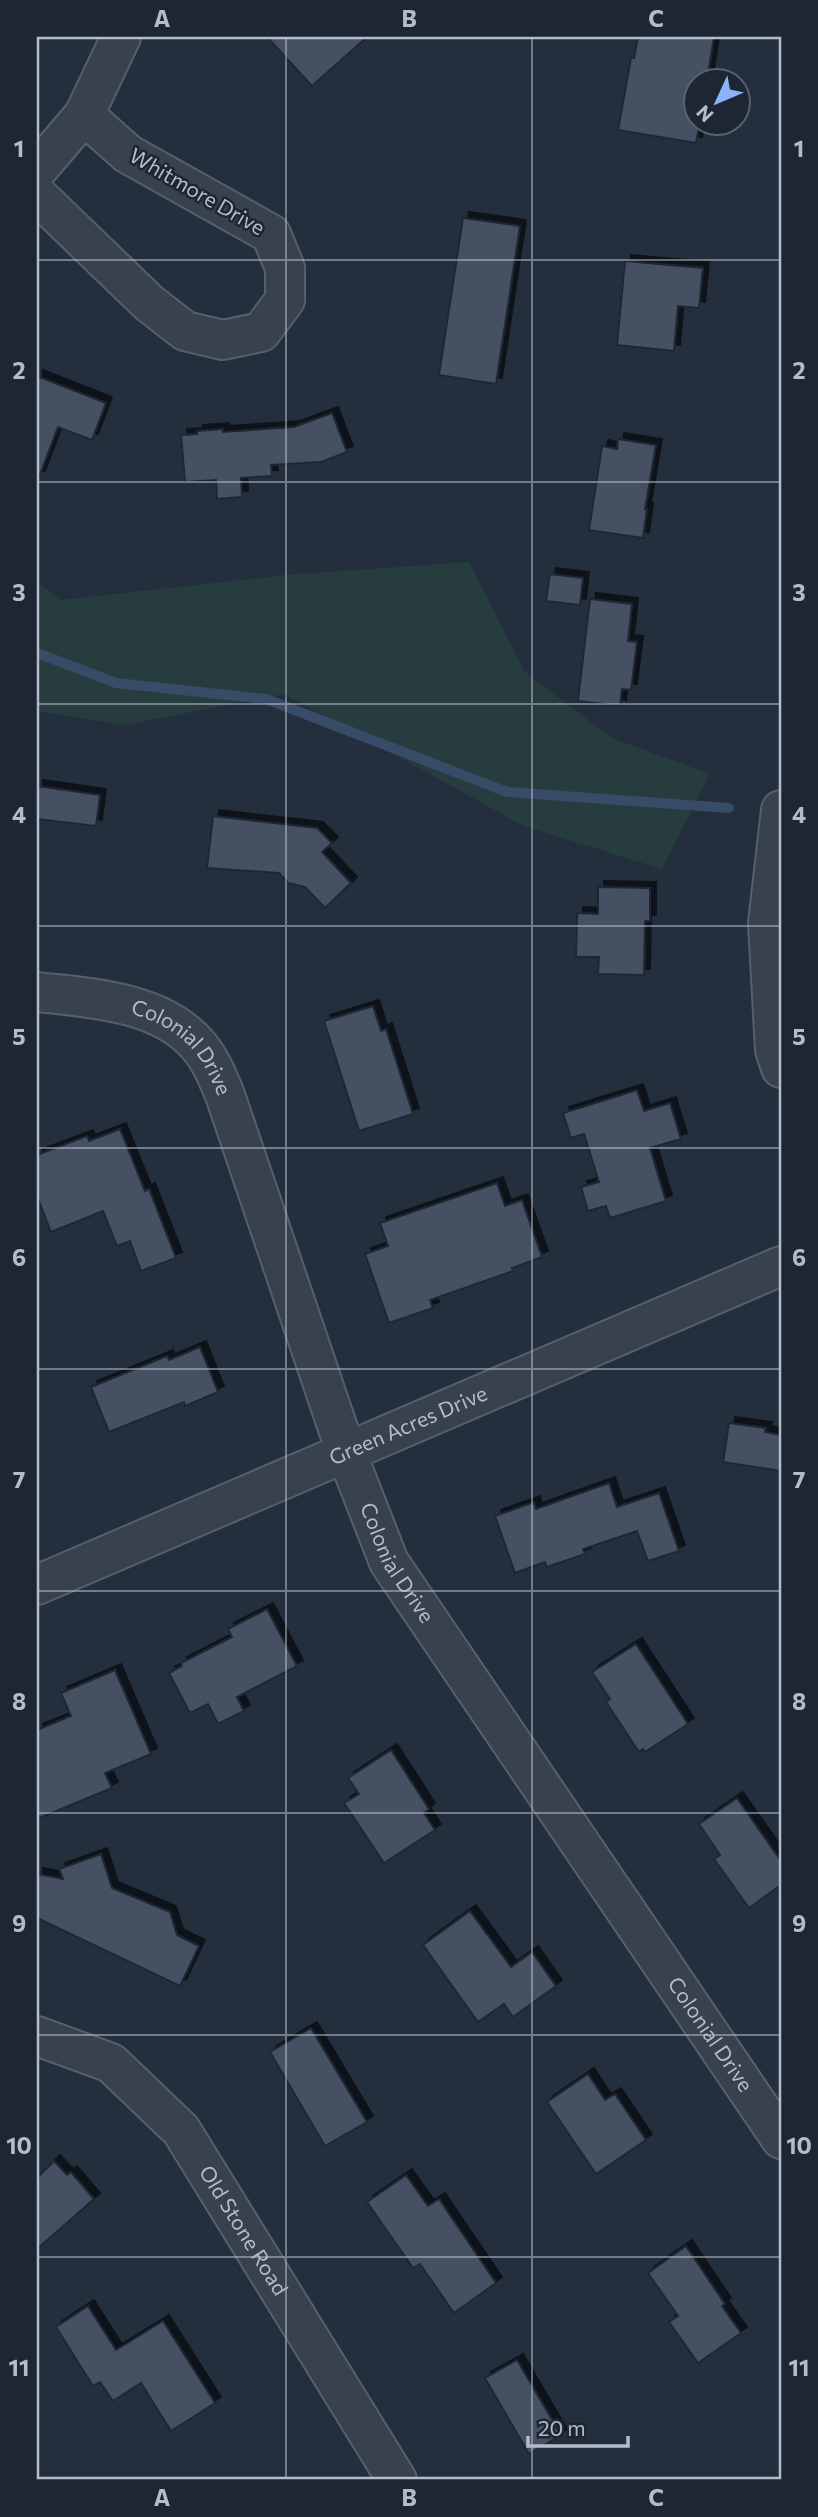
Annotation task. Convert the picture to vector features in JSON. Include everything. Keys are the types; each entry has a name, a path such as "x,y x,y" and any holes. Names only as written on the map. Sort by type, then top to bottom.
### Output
{"street":[{"path":"37,170 85,115 121,37"},
{"name":"Whitmore Drive","path":"37,195 149,303 185,331 223,340 261,332 285,300 285,268 271,234 128,154 85,115"},
{"path":"781,810 768,923 775,1049 781,1068"},
{"name":"Colonial Drive","path":"37,1017 54,994 127,1006 151,1013 175,1026 198,1044 213,1067 226,1096 345,1452 389,1562 781,2139"},
{"name":"Green Acres Drive","path":"37,1585 781,1266"},
{"name":"Old Stone Road","path":"37,2036 111,2063 181,2130 397,2480"}],"green space":[{"path":"469,562 525,672 612,738 710,774 662,869 524,826 284,694 125,725 37,711 37,581 60,600 286,575"}],"building":[{"path":"267,37 367,37 312,86"},
{"path":"638,37 714,37 709,66 682,66 682,136 697,136 696,143 618,130 631,58 634,58"},
{"path":"463,218 520,226 496,384 439,375"},
{"path":"625,261 703,268 699,308 678,306 674,351 617,345"},
{"path":"37,376 106,403 92,440 58,427 39,477 37,477"},
{"path":"332,413 347,452 321,462 271,465 272,476 241,478 242,497 217,499 216,480 185,482 181,435 223,429 223,432 294,427"},
{"path":"618,439 656,445 643,538 589,530 602,446 617,449"},
{"path":"550,574 583,578 580,605 546,601"},
{"path":"590,599 632,604 628,641 637,642 631,690 622,689 620,706 578,701"},
{"path":"37,786 100,795 96,826 37,819"},
{"path":"213,816 317,828 332,843 322,852 351,883 325,908 305,887 288,883 279,873 207,868"},
{"path":"598,887 650,888 650,921 645,921 644,975 598,974 599,957 576,957 577,913 598,914"},
{"path":"373,1006 381,1031 386,1029 413,1114 359,1131 324,1021"},
{"path":"637,1090 644,1111 670,1103 681,1139 650,1148 666,1201 610,1218 606,1206 588,1211 581,1187 599,1182 584,1134 571,1138 563,1113"},
{"path":"120,1129 145,1191 149,1189 176,1258 141,1271 130,1241 117,1246 103,1211 51,1232 37,1196 37,1155 87,1136 89,1141"},
{"path":"497,1183 505,1206 522,1200 542,1257 512,1268 513,1271 430,1300 433,1308 389,1323 365,1254 388,1246 380,1223"},
{"path":"200,1347 218,1392 185,1406 184,1402 109,1432 91,1387 167,1356 169,1360"},
{"path":"729,1423 766,1428 765,1432 781,1435 781,1471 723,1462"},
{"path":"609,1483 617,1507 659,1493 679,1551 648,1561 637,1531 583,1549 585,1554 547,1567 545,1562 515,1573 495,1516 534,1502 536,1509"},
{"path":"267,1609 297,1666 237,1697 244,1711 218,1724 208,1704 190,1713 169,1673 182,1666 181,1663 232,1637 228,1629"},
{"path":"636,1644 688,1724 645,1752 643,1749 639,1752 606,1702 610,1699 592,1672"},
{"path":"115,1670 151,1754 105,1773 112,1788 37,1819 37,1730 71,1716 61,1693"},
{"path":"391,1750 429,1809 424,1813 435,1830 384,1863 344,1803 359,1794 348,1778"},
{"path":"737,1798 781,1861 781,1885 749,1908 714,1859 720,1855 699,1824"},
{"path":"101,1854 112,1888 170,1912 177,1935 199,1946 180,1986 37,1918 37,1874 63,1879 59,1869"},
{"path":"470,1911 511,1967 532,1952 556,1986 513,2017 504,2004 478,2022 423,1945"},
{"path":"311,2028 367,2122 325,2146 270,2052"},
{"path":"588,2074 605,2100 615,2094 646,2140 596,2174 547,2102"},
{"path":"54,2161 67,2175 71,2172 94,2199 37,2249 37,2178"},
{"path":"406,2175 428,2206 439,2199 496,2283 454,2313 420,2264 413,2268 367,2202"},
{"path":"686,2246 741,2333 698,2363 669,2322 678,2316 648,2273"},
{"path":"88,2306 116,2350 163,2321 215,2403 171,2431 141,2383 113,2401 100,2382 93,2386 56,2327"},
{"path":"517,2360 561,2435 529,2454 485,2378"}],"waterway":[{"path":"37,653 116,683 266,699 507,792 729,808"}]}
